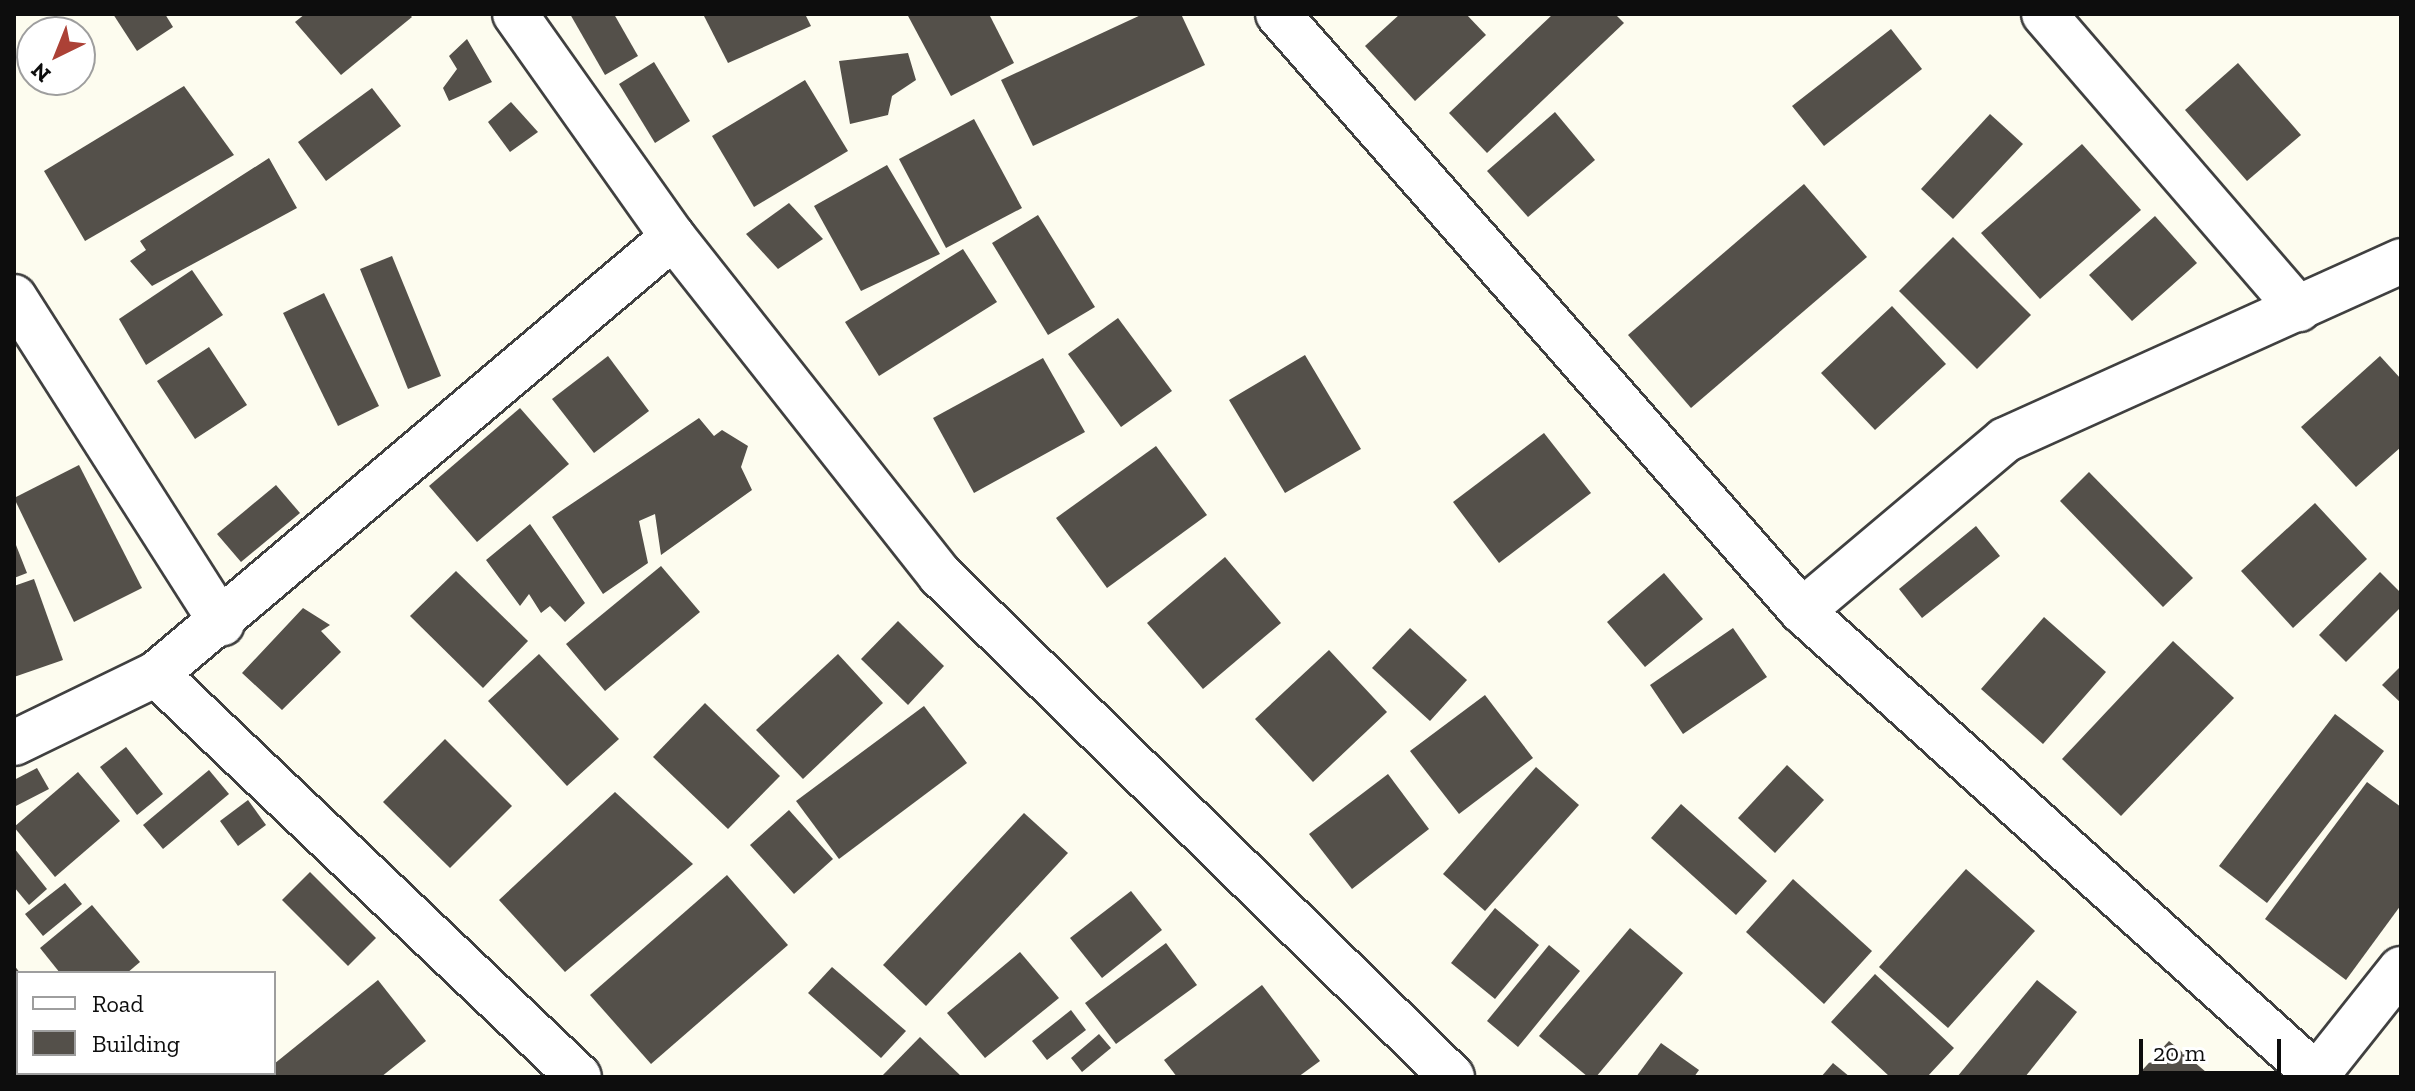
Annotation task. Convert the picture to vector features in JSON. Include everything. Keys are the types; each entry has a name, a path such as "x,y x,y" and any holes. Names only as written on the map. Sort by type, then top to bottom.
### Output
{"street":[{"path":"515,14 673,237 940,575 1452,1077"},
{"path":"1278,14 1802,611 2315,1076 2401,969"},
{"path":"2044,14 2299,309"},
{"path":"14,743 156,674 222,623 673,237"},
{"path":"1802,611 2005,440 2401,261"},
{"path":"14,297 222,623"},
{"path":"156,674 579,1077"}],"building":[{"path":"113,14 165,14 173,27 137,51"},
{"path":"305,14 409,14 412,17 341,75 295,22"},
{"path":"570,14 614,14 638,56 605,75"},
{"path":"703,14 805,14 811,26 728,63"},
{"path":"907,14 989,14 1014,63 951,96"},
{"path":"1143,14 1181,14 1205,65 1033,146 1001,80"},
{"path":"1400,14 1466,14 1486,35 1415,101 1365,46"},
{"path":"1553,14 1615,14 1624,23 1487,153 1449,113"},
{"path":"1891,29 1922,69 1824,146 1792,106"},
{"path":"467,39 492,82 449,101 443,88 457,69 449,56"},
{"path":"908,53 916,80 892,96 888,115 850,124 839,61"},
{"path":"654,62 690,121 655,143 619,84"},
{"path":"2238,63 2301,135 2247,181 2185,110"},
{"path":"805,80 848,151 754,207 712,136"},
{"path":"184,86 234,155 85,241 44,171"},
{"path":"372,88 401,126 326,181 298,142"},
{"path":"511,102 538,132 510,152 488,122"},
{"path":"1555,112 1595,160 1528,217 1487,171"},
{"path":"1990,114 2023,144 1953,219 1921,189"},
{"path":"974,119 1022,208 946,248 899,159"},
{"path":"2082,144 2141,210 2040,299 1981,233"},
{"path":"269,158 297,208 152,286 130,261 146,250 140,241"},
{"path":"887,165 940,254 861,291 814,206"},
{"path":"1804,184 1867,257 1691,408 1628,335"},
{"path":"789,203 823,239 778,269 746,234"},
{"path":"1038,215 1095,307 1048,335 992,243"},
{"path":"2155,216 2197,263 2132,321 2089,275"},
{"path":"1953,237 2031,315 1977,369 1899,291"},
{"path":"963,249 997,302 879,376 845,322"},
{"path":"392,256 441,376 408,389 360,269"},
{"path":"192,270 223,315 146,365 119,319"},
{"path":"324,293 379,406 338,426 283,313"},
{"path":"1892,306 1946,364 1875,430 1821,373"},
{"path":"1118,318 1172,391 1121,427 1068,354"},
{"path":"209,347 247,405 195,439 157,381"},
{"path":"1305,355 1361,449 1285,493 1229,400"},
{"path":"608,356 649,411 594,453 552,399"},
{"path":"2380,356 2401,379 2401,447 2356,487 2301,427"},
{"path":"1043,358 1085,432 974,493 933,418"},
{"path":"520,408 569,464 477,542 429,486"},
{"path":"699,418 714,436 722,430 748,446 741,467 752,490 661,555 655,514 639,521 648,563 603,594 552,517"},
{"path":"1544,433 1591,493 1499,563 1453,502"},
{"path":"1156,446 1207,515 1107,588 1056,518"},
{"path":"79,465 142,588 74,622 14,498"},
{"path":"2089,472 2193,578 2163,607 2060,501"},
{"path":"276,485 300,513 241,562 217,534"},
{"path":"2315,503 2367,559 2293,628 2241,571"},
{"path":"530,524 585,603 565,622 550,606 541,613 529,594 520,606 486,560"},
{"path":"1976,526 2000,556 1922,618 1899,589"},
{"path":"14,540 27,573 14,578"},
{"path":"1225,557 1281,623 1203,689 1147,623"},
{"path":"661,566 700,612 605,691 566,644"},
{"path":"456,571 528,641 483,688 410,616"},
{"path":"2380,572 2401,593 2401,607 2346,662 2319,635"},
{"path":"1664,573 1703,619 1645,667 1607,622"},
{"path":"34,579 63,660 14,677 14,586"},
{"path":"303,608 330,625 321,631 341,652 282,710 242,673"},
{"path":"2044,617 2106,672 2043,744 1981,689"},
{"path":"898,621 944,666 908,705 861,659"},
{"path":"1410,628 1467,680 1430,721 1372,668"},
{"path":"1733,628 1767,677 1683,734 1650,685"},
{"path":"2173,641 2234,698 2121,816 2062,759"},
{"path":"1329,650 1387,712 1313,782 1255,719"},
{"path":"539,654 619,739 567,786 488,701"},
{"path":"838,654 883,703 803,779 756,730"},
{"path":"2401,666 2401,703 2382,685"},
{"path":"1485,695 1533,758 1459,814 1410,751"},
{"path":"705,703 780,776 728,829 653,757"},
{"path":"924,706 967,763 839,859 796,801"},
{"path":"2335,714 2384,751 2267,903 2219,866"},
{"path":"445,739 512,806 450,868 383,802"},
{"path":"126,747 163,794 137,815 100,767"},
{"path":"1787,765 1824,800 1775,853 1738,818"},
{"path":"1536,767 1579,805 1485,911 1443,874"},
{"path":"37,768 49,789 14,807 14,780"},
{"path":"209,770 229,794 163,849 143,825"},
{"path":"78,772 120,821 55,877 14,827"},
{"path":"1388,774 1429,829 1352,889 1309,834"},
{"path":"2367,782 2401,807 2401,905 2346,980 2265,919"},
{"path":"615,792 693,864 565,972 499,900"},
{"path":"248,800 266,825 238,846 220,821"},
{"path":"1681,804 1767,881 1736,915 1651,838"},
{"path":"789,810 833,859 794,894 750,845"},
{"path":"1024,813 1068,853 926,1006 883,965"},
{"path":"14,848 47,889 29,905 14,887"},
{"path":"1966,869 2035,931 1948,1028 1879,967"},
{"path":"310,872 376,938 348,966 282,900"},
{"path":"727,875 788,945 651,1064 590,995"},
{"path":"1793,879 1872,951 1824,1004 1746,932"},
{"path":"65,883 82,904 43,936 25,914"},
{"path":"1131,891 1162,930 1102,978 1070,938"},
{"path":"92,905 140,962 129,971 58,971 40,948"},
{"path":"1495,908 1539,945 1495,999 1451,963"},
{"path":"1630,928 1683,973 1596,1077 1588,1077 1539,1036"},
{"path":"1166,943 1197,985 1116,1044 1085,1003"},
{"path":"1549,945 1580,971 1518,1047 1487,1021"},
{"path":"1020,952 1059,998 985,1058 947,1013"},
{"path":"14,965 18,971 16,971 14,1062"},
{"path":"832,967 906,1031 881,1058 808,993"},
{"path":"1875,974 1954,1048 1927,1077 1890,1077 1831,1022"},
{"path":"378,980 426,1041 381,1077 272,1077 276,1075 276,1062"},
{"path":"2037,980 2077,1012 2025,1077 1957,1077"},
{"path":"1262,985 1320,1061 1298,1077 1177,1077 1164,1060"},
{"path":"1071,1010 1086,1030 1047,1060 1032,1041"},
{"path":"1099,1034 1111,1048 1082,1072 1071,1058"},
{"path":"920,1037 962,1077 881,1077"},
{"path":"2169,1041 2212,1077 2136,1077"},
{"path":"1661,1043 1699,1070 1694,1077 1636,1077"},
{"path":"1833,1063 1850,1077 1821,1077"}]}
